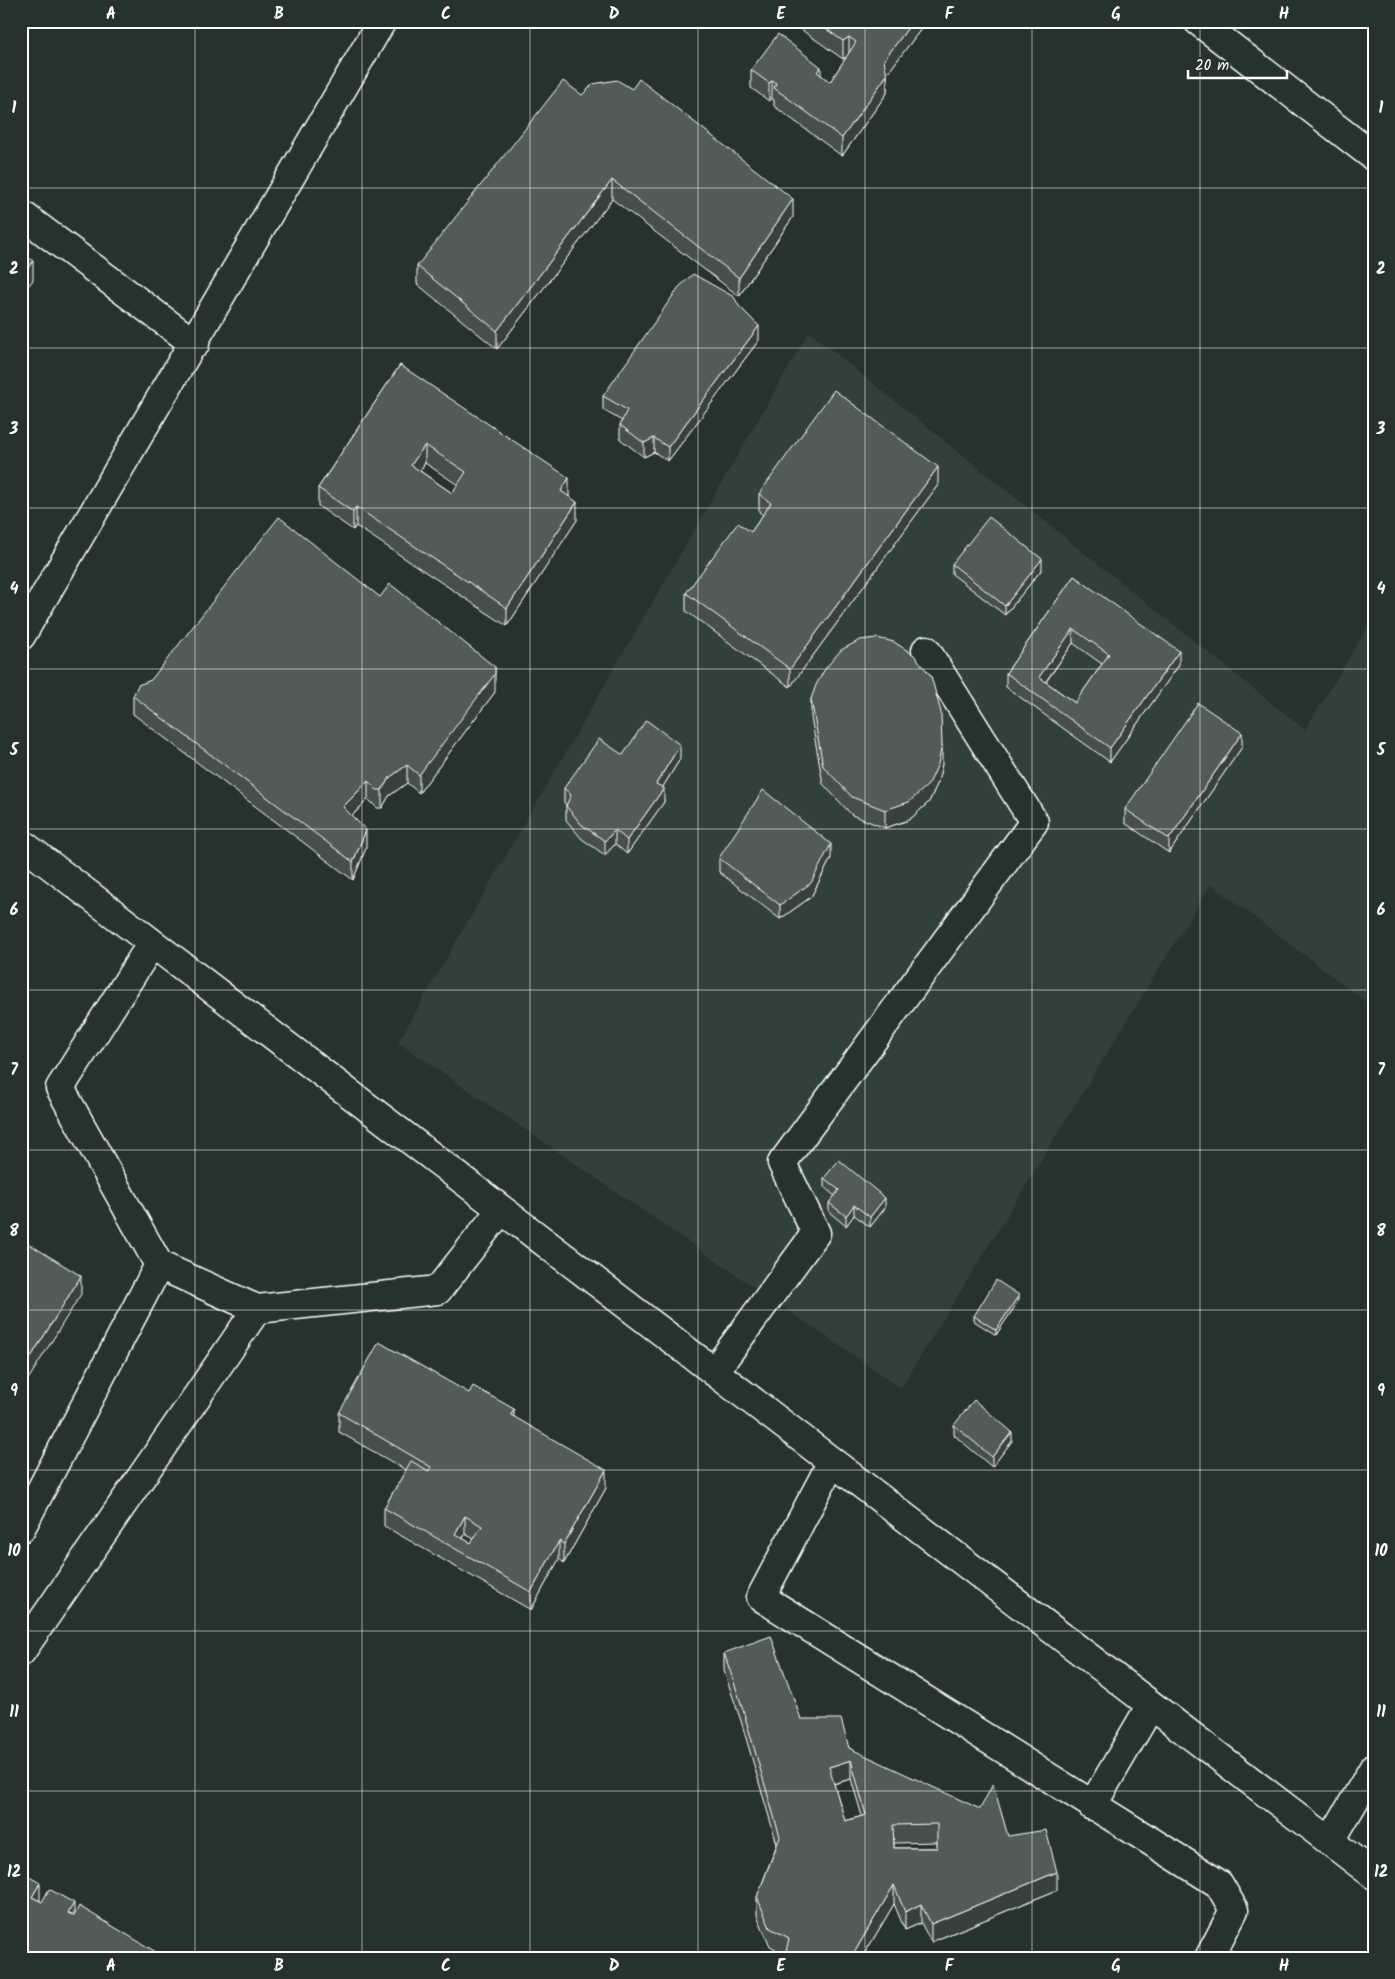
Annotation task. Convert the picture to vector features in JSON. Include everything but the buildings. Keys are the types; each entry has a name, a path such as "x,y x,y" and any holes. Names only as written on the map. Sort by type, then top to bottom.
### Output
{"street":[{"path":"21,636 195,344 382,21"},
{"path":"1198,21 1374,157"},
{"path":"21,214 195,344"},
{"path":"714,1372 816,1233 782,1163 1034,822 926,650"},
{"path":"21,843 1374,1875"},
{"path":"152,943 60,1088 159,1265 257,1309 438,1290 501,1210"},
{"path":"21,1528 159,1265"},
{"path":"21,1652 257,1309"},
{"path":"832,1462 761,1597 1218,1884 1234,1910 1209,1958"},
{"path":"1092,1806 1151,1705"},
{"path":"1330,1842 1374,1767"}],"shaded area":[{"path":"809,332 1305,730 1374,617 1374,1008 1211,884 901,1388 398,1042"}]}
